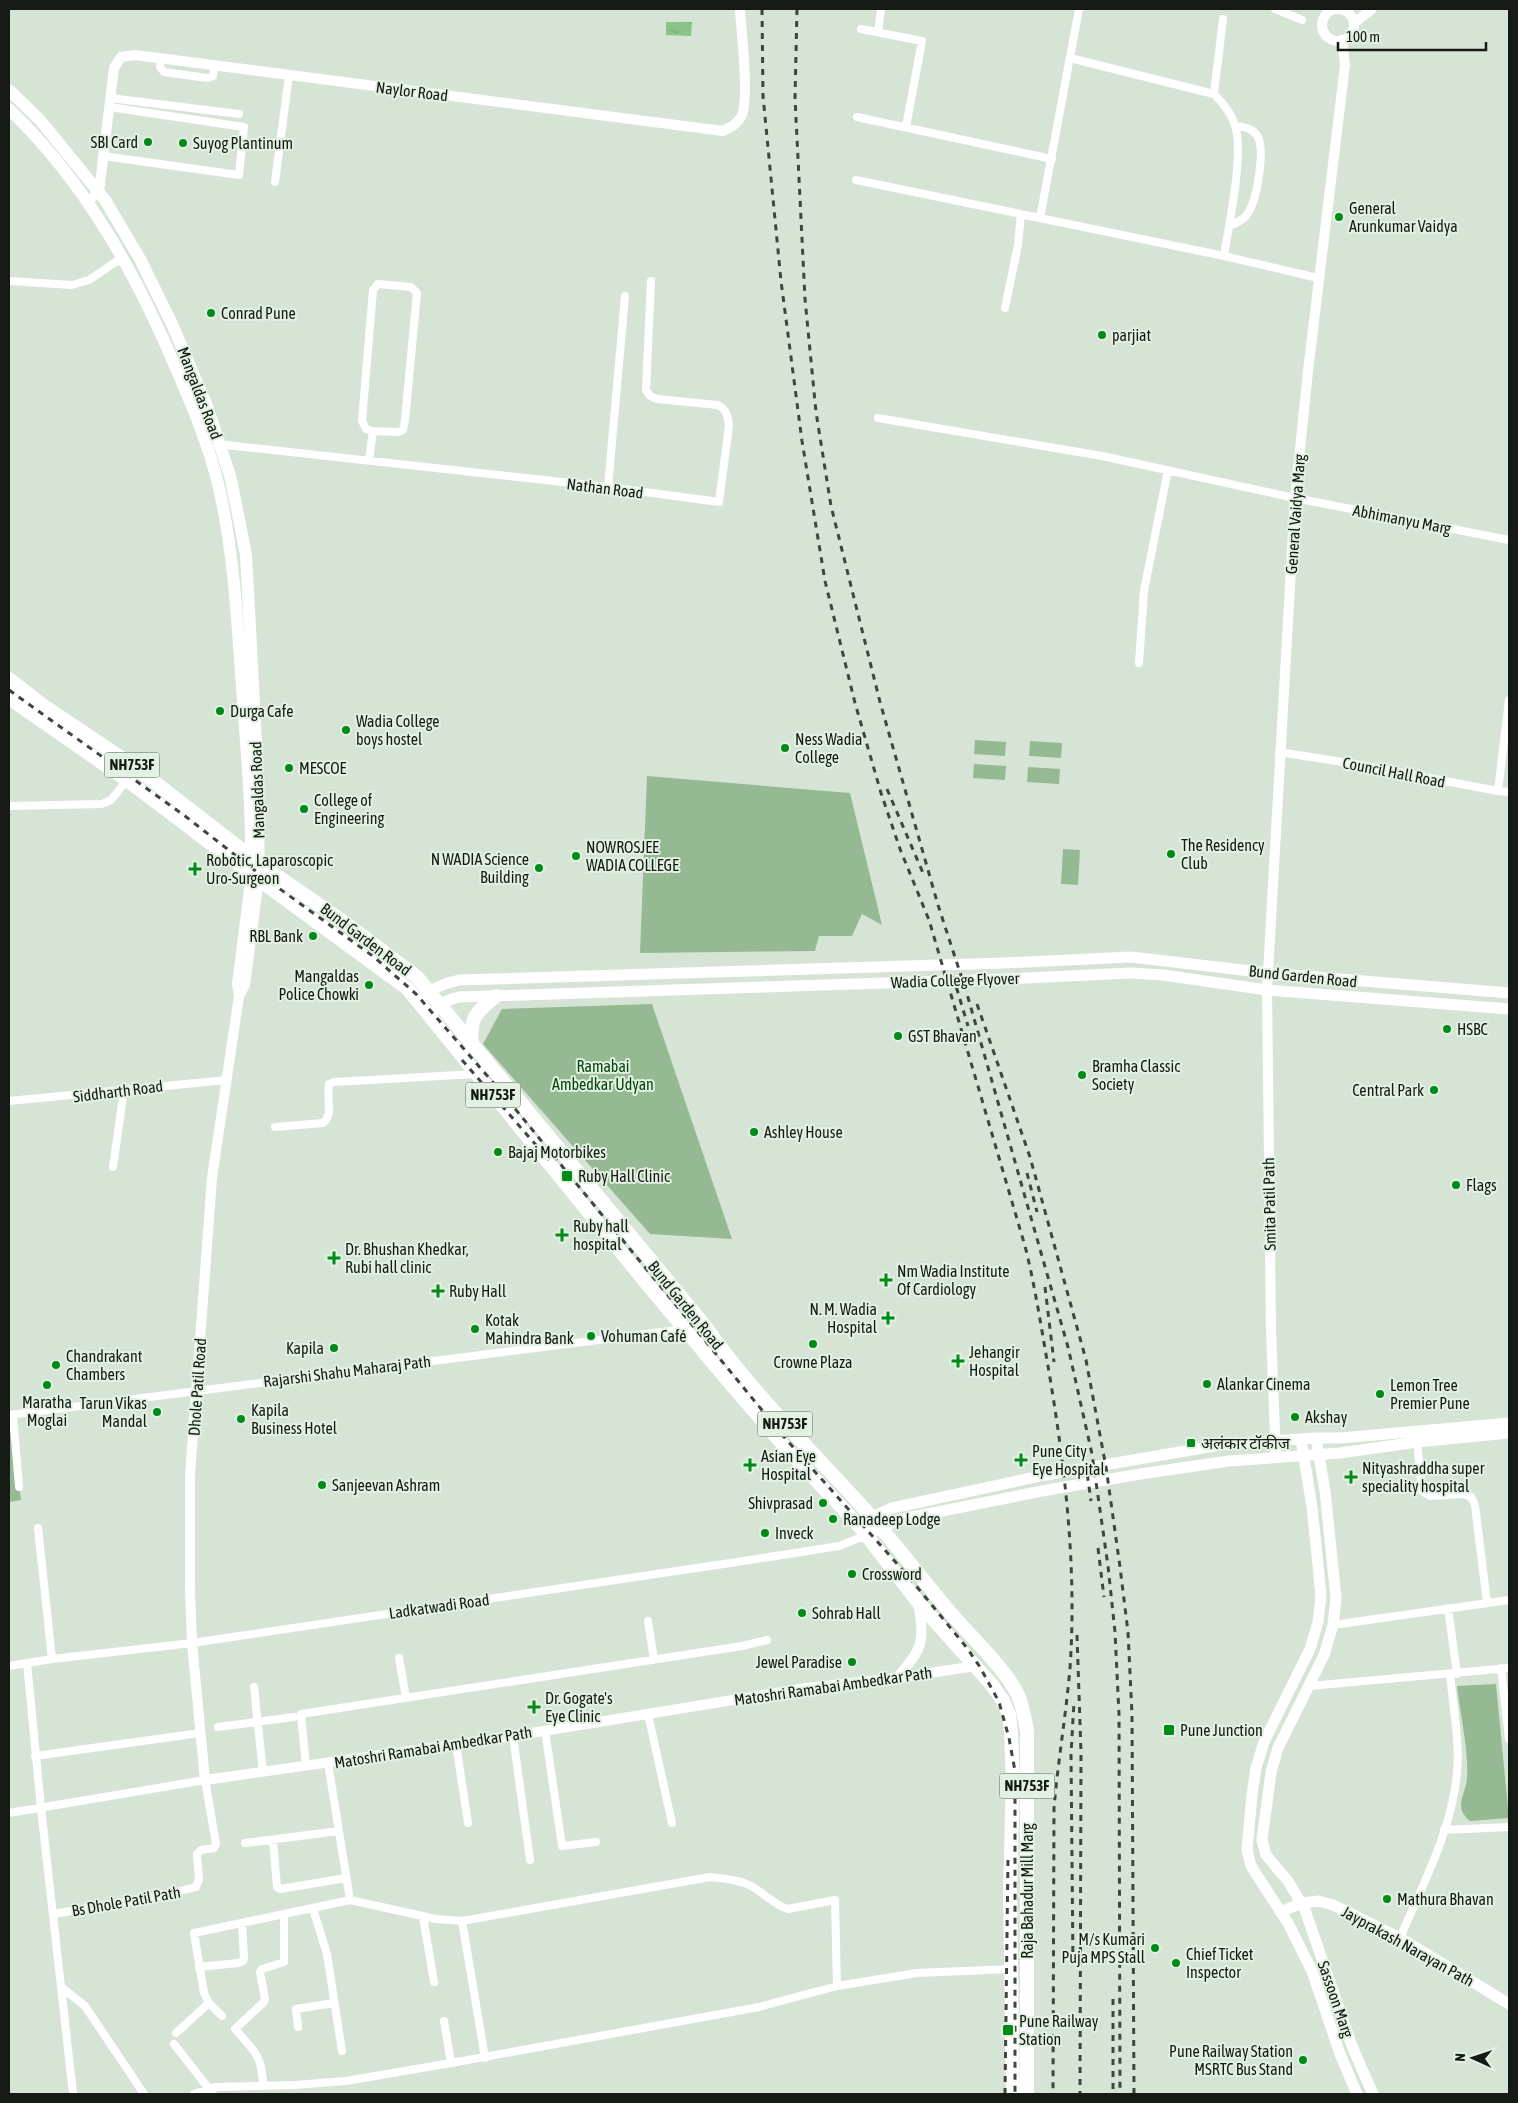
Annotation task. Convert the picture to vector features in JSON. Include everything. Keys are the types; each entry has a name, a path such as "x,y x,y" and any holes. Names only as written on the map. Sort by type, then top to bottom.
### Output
{"highway":[{"name":"Bund Garden Road","path":"9,679 42,704 136,767 255,868 407,988 685,1329 785,1447 864,1531"},
{"name":"Bund Garden Road","path":"9,698 255,868 379,948 417,977 747,1380 796,1437 876,1523"},
{"path":"472,1046 470,1030 473,1019 478,1010 496,996"},
{"name":"Raja Bahadur Mill Marg","path":"876,1523 1004,1675 1017,1694 1023,1709 1027,1732 1027,2094"},
{"name":"Raja Bahadur Mill Marg","path":"864,1531 918,1602 976,1666 1003,1701 1009,1715 1013,1780 1013,2094"}],"main road":[{"name":"Mangaldas Road","path":"9,90 40,120 99,192 140,258 172,324 207,406 231,479 246,555 255,723 255,868"},
{"name":"Mangaldas Road","path":"9,109 30,129 88,201 123,257 160,330 194,411 218,483 232,555 255,868"},
{"name":"Bund Garden Road","path":"1097,958 1131,956 1268,973 1509,993"},
{"name":"Wadia College Flyover","path":"429,991 441,984 459,980 1097,958"},
{"name":"Bund Garden Road","path":"1098,974 1164,975 1267,990 1509,1009"},
{"name":"Wadia College Flyover","path":"496,996 1098,974"},
{"path":"417,1000 429,991"},
{"path":"430,1016 446,1001 459,997 496,996"},
{"path":"864,1531 892,1508 1040,1476 1226,1444 1341,1438 1509,1423"},
{"path":"876,1523 1042,1491 1229,1461 1319,1455 1417,1442 1509,1433"},
{"name":"Sassoon Marg","path":"1316,1438 1325,1491 1336,1598 1333,1625 1324,1655 1278,1748 1271,1772 1262,1840 1266,1855 1288,1881 1302,1903 1352,2046 1373,2094"},
{"path":"1301,1439 1304,1456"},
{"name":"Sassoon Marg","path":"1304,1456 1312,1507 1320,1596 1318,1622 1310,1649 1264,1742 1256,1768 1246,1845 1251,1866 1288,1922 1312,1971 1340,2054 1357,2094"},
{"name":"Jayprakash Narayan Path","path":"1302,1903 1318,1901 1333,1905 1400,1938 1509,2004"},
{"path":"1280,1912 1302,1903"}],"street":[{"name":"Naylor Road","path":"99,192 114,68 121,58 135,55 723,131 733,126 742,116 745,99 740,9"},
{"path":"878,32 882,9"},
{"path":"1040,218 1079,9"},
{"path":"1276,9 1302,20"},
{"path":"1354,23 1372,9"},
{"path":"1348,10 1354,23 1352,32 1342,40 1333,40 1326,35 1323,22 1330,12 1348,10"},
{"path":"1214,94 1223,19"},
{"path":"861,29 922,41 906,127"},
{"name":"General Vaidya Marg","path":"1267,990 1279,752 1295,498 1318,278 1345,65 1342,40"},
{"path":"1070,58 1214,94 1226,105 1235,126 1237,157 1224,256"},
{"path":"275,182 289,75"},
{"path":"110,102 240,114"},
{"path":"103,156 238,175 244,127 110,102"},
{"path":"857,117 1052,158"},
{"path":"1229,226 1248,214 1254,202 1260,151 1259,139 1250,128 1235,126"},
{"path":"856,180 1224,256 1318,278"},
{"path":"88,201 99,192"},
{"path":"1004,308 1015,261 1021,214"},
{"path":"9,281 72,284 89,280 123,257"},
{"name":"Nathan Road","path":"206,448 219,444 608,487 719,502 728,426 728,415 724,408 718,405 657,398 650,396 646,390 651,281"},
{"path":"378,284 411,287 417,293 403,430 399,432 372,431 366,429 363,425 362,416 373,290 378,284"},
{"path":"608,487 624,296"},
{"name":"Abhimanyu Marg","path":"878,418 1102,456 1295,498 1509,540"},
{"path":"369,460 372,431"},
{"path":"1139,663 1144,591 1168,470"},
{"path":"1498,791 1509,700"},
{"name":"Council Hall Road","path":"1279,752 1509,792"},
{"path":"9,806 102,804 111,800 127,780"},
{"name":"Mangaldas Road","path":"239,996 245,985 255,868"},
{"name":"Smita Patil Path","path":"1267,990 1273,1418 1276,1458"},
{"name":"Dhole Patil Road","path":"205,1780 192,1643 190,1474 212,1178 239,996"},
{"path":"275,1127 323,1123 327,1120 329,1116 328,1089 329,1084 334,1082 476,1074 487,1064"},
{"name":"Siddharth Road","path":"9,1102 227,1080"},
{"path":"113,1167 124,1090"},
{"name":"Rajarshi Shahu Maharaj Path","path":"11,1415 685,1329"},
{"path":"11,1415 19,1487"},
{"path":"1417,1442 1422,1490 1425,1494 1430,1496 1464,1494 1471,1498 1475,1505 1487,1603"},
{"path":"38,1528 52,1659"},
{"name":"Ladkatwadi Road","path":"9,1666 52,1659 192,1643 829,1548 864,1531"},
{"path":"1333,1625 1509,1600"},
{"path":"897,1678 916,1655 921,1645 923,1633 918,1602"},
{"path":"1400,1938 1444,1830 1454,1792 1457,1771 1457,1743 1454,1674 1448,1608"},
{"path":"648,1620 654,1660"},
{"path":"306,1766 301,1714 654,1660 768,1640"},
{"path":"399,1658 406,1698"},
{"path":"27,1663 40,1808 73,2094"},
{"name":"Matoshri Ramabai Ambedkar Path","path":"9,1813 205,1780 513,1736 806,1688 897,1678 976,1666"},
{"path":"1309,1686 1505,1668 1509,1739"},
{"path":"254,1687 263,1772"},
{"path":"648,1714 672,1823"},
{"path":"218,1727 294,1717"},
{"path":"545,1730 562,1846 596,1842"},
{"path":"35,1756 200,1733"},
{"path":"513,1736 530,1860"},
{"path":"456,1744 468,1823"},
{"path":"328,1763 350,1900"},
{"name":"Bs Dhole Patil Path","path":"53,1914 161,1896 196,1887 200,1879 197,1854 201,1850 214,1848 216,1844 205,1780"},
{"path":"1444,1830 1509,1827"},
{"path":"244,1843 339,1830"},
{"path":"273,1840 277,1887 346,1878"},
{"path":"222,2016 209,2003 204,1993 194,1933 350,1900 423,1917 462,1921 710,1877 738,1880 753,1887 781,1907 788,1909 835,1900 837,1986"},
{"path":"314,1909 327,1954 342,2052"},
{"path":"263,2084 262,2068 258,2056 235,2029 264,2002 260,1972 262,1969 284,1962 284,1915"},
{"path":"423,1917 434,1982"},
{"path":"462,1921 485,2058"},
{"path":"199,1967 243,1961 242,1923"},
{"path":"194,2094 263,2084 294,2085 346,2081 485,2058 759,2007 837,1986 918,1973 1012,1969"},
{"path":"61,1987 85,2006 144,2094"},
{"path":"176,2033 209,2003"},
{"path":"298,2027 296,2009 334,2003"},
{"path":"444,2021 451,2063"},
{"path":"174,2044 210,2091"}],"green space":[{"path":"975,740 1006,742 1005,756 974,754"},
{"path":"1030,741 1062,743 1061,758 1029,756"},
{"path":"974,764 1006,766 1005,780 973,778"},
{"path":"1028,767 1060,769 1059,784 1027,782"},
{"path":"647,776 850,793 882,925 862,914 852,936 819,936 815,951 640,953"},
{"path":"1063,849 1080,850 1078,885 1061,884"},
{"name":"Ramabai Ambedkar Udyan","path":"652,1004 732,1239 650,1234 483,1044 502,1009"},
{"path":"12,1432 21,1500 9,1502 9,1433"},
{"path":"1496,1684 1509,1818 1470,1821 1462,1811 1461,1806 1467,1779 1467,1768 1466,1745 1457,1686"}],"water":[{"path":"666,22 692,22 691,36 666,35"}],"railway":[{"path":"762,9 763,96 781,281 802,441 825,581 855,703 881,793 900,849 929,920 1025,1246 1038,1306 1060,1441 1071,1554 1072,1630 1070,1668 1054,1808 1053,2094"},
{"path":"797,9 795,98 805,299 816,412 831,506 880,702 938,905 967,994 1068,1347 1092,1454 1108,1566 1115,1632 1119,1714 1120,2094"},
{"path":"9,690 185,816 262,876 374,957 416,994 503,1094 784,1437 908,1576 967,1648 999,1702 1009,1738 1015,1771 1015,2094"},
{"path":"887,789 923,873"},
{"path":"953,976 968,1026"},
{"path":"977,1004 1030,1157 1086,1360 1106,1467 1128,1632 1132,1714 1134,2094"},
{"path":"462,1060 549,1160"},
{"path":"1027,1173 1037,1212"},
{"path":"1045,1287 1054,1362"},
{"path":"1084,1451 1091,1501"},
{"path":"1098,1548 1104,1597"},
{"path":"1077,1635 1081,1753 1080,2094"},
{"path":"1073,1964 1071,1754 1074,1702"},
{"path":"1005,2094 1008,1857"},
{"path":"1113,1999 1113,2094"}],"place":[{"name":"SBI Card","path":"148,142"},
{"name":"Suyog Plantinum","path":"183,143"},
{"name":"General Arunkumar Vaidya","path":"1339,217"},
{"name":"Conrad Pune","path":"211,313"},
{"name":"parjiat","path":"1102,335"},
{"name":"Durga Cafe","path":"220,711"},
{"name":"Wadia College boys hostel","path":"346,730"},
{"name":"Ness Wadia College","path":"785,748"},
{"name":"MESCOE","path":"289,768"},
{"name":"College of Engineering","path":"304,809"},
{"name":"The Residency Club","path":"1171,854"},
{"name":"NOWROSJEE WADIA COLLEGE","path":"576,856"},
{"name":"N WADIA Science Building","path":"539,868"},
{"name":"Robotic, Laparoscopic Uro-Surgeon","path":"195,869"},
{"name":"RBL Bank","path":"313,936"},
{"name":"Mangaldas Police Chowki","path":"369,985"},
{"name":"HSBC","path":"1447,1029"},
{"name":"GST Bhavan","path":"898,1036"},
{"name":"Bramha Classic Society","path":"1082,1075"},
{"name":"Central Park","path":"1434,1090"},
{"name":"Ashley House","path":"754,1132"},
{"name":"Bajaj Motorbikes","path":"498,1152"},
{"name":"Ruby Hall Clinic","path":"567,1176"},
{"name":"Flags","path":"1456,1185"},
{"name":"Ruby hall hospital","path":"562,1235"},
{"name":"Dr. Bhushan Khedkar, Rubi hall clinic","path":"334,1258"},
{"name":"Nm Wadia Institute Of Cardiology","path":"886,1280"},
{"name":"Ruby Hall","path":"438,1291"},
{"name":"N. M. Wadia Hospital","path":"888,1318"},
{"name":"Kotak Mahindra Bank","path":"475,1329"},
{"name":"Vohuman Café","path":"591,1336"},
{"name":"Crowne Plaza","path":"813,1344"},
{"name":"Kapila","path":"334,1348"},
{"name":"Jehangir Hospital","path":"958,1361"},
{"name":"Chandrakant Chambers","path":"56,1365"},
{"name":"Alankar Cinema","path":"1207,1384"},
{"name":"Maratha Moglai","path":"47,1385"},
{"name":"Lemon Tree Premier Pune","path":"1380,1394"},
{"name":"Tarun Vikas Mandal","path":"157,1412"},
{"name":"Akshay","path":"1295,1417"},
{"name":"Kapila Business Hotel","path":"241,1419"},
{"name":"अलंकार टॉकीज","path":"1191,1443"},
{"name":"Pune City Eye Hospital","path":"1021,1460"},
{"name":"Asian Eye Hospital","path":"750,1465"},
{"name":"Nityashraddha super speciality hospital","path":"1351,1477"},
{"name":"Sanjeevan Ashram","path":"322,1485"},
{"name":"Shivprasad","path":"823,1503"},
{"name":"Ranadeep Lodge","path":"833,1519"},
{"name":"Inveck","path":"765,1533"},
{"name":"Crossword","path":"852,1574"},
{"name":"Sohrab Hall","path":"802,1613"},
{"name":"Jewel Paradise","path":"852,1662"},
{"name":"Dr. Gogate's Eye Clinic","path":"534,1707"},
{"name":"Pune Junction","path":"1169,1730"},
{"name":"Mathura Bhavan","path":"1387,1899"},
{"name":"M/s Kumari Puja MPS Stall","path":"1155,1948"},
{"name":"Chief Ticket Inspector","path":"1176,1963"},
{"name":"Pune Railway Station","path":"1008,2030"},
{"name":"Pune Railway Station MSRTC Bus Stand","path":"1303,2060"}]}
